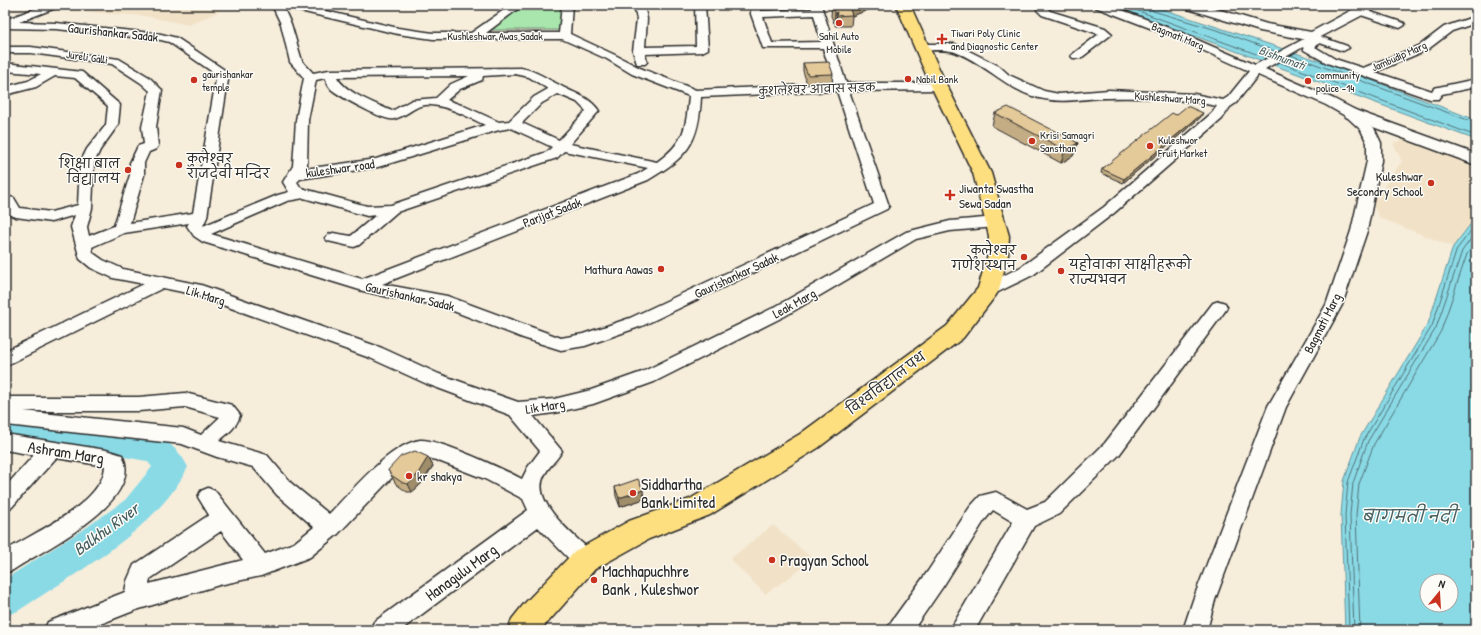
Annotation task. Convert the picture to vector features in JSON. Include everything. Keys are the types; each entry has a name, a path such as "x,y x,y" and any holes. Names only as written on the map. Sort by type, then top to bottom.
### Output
{"main road":[{"path":"1190,5 1265,28 1311,40 1365,8"},
{"name":"विश्वविद्याल पथ","path":"523,630 535,614 585,560 638,530 700,507 809,441 955,332 988,290 998,255 999,236 982,173 920,46 903,6"},
{"path":"1352,114 1476,160"}],"street":[{"path":"5,24 54,5"},
{"path":"277,5 286,24 296,62 310,77"},
{"name":"Kushleshwar Awas Sadak","path":"287,5 398,31 433,36 564,36 611,57 636,71 695,94"},
{"path":"474,36 518,5"},
{"path":"564,36 567,5"},
{"path":"636,71 642,60 638,51 642,19 639,5"},
{"path":"638,51 702,49 700,5"},
{"path":"1047,5 1043,7 1042,10 1046,13 1101,30 1106,34 1077,56"},
{"name":"Bagmati Marg","path":"1099,5 1256,69 1330,102 1352,114 1367,128 1374,143 1374,161 1359,231 1334,305 1277,406 1204,600 1195,630"},
{"path":"1365,8 1400,25"},
{"path":"827,45 767,46 757,13 818,12 827,45 842,87"},
{"name":"Jambudip Marg","path":"1364,72 1423,48 1448,30 1476,19"},
{"name":"Gaurishankar Sadak","path":"5,24 56,26 161,37 173,40 222,74 200,217 195,226 199,233 208,240 243,248 363,285 397,293 441,300 529,334 561,344 585,340 636,322 882,206 842,87"},
{"path":"1311,40 1308,48 1331,61 1434,96 1438,91 1476,83"},
{"path":"1225,104 1232,100 1256,69 1311,40 1343,48"},
{"name":"Kushleshwar Marg","path":"920,46 951,46 964,51 995,68 1005,78 1040,94 1059,98 1109,94 1194,98 1225,104 1217,116 1109,210 1027,271 988,290"},
{"name":"Jureli Galli","path":"5,50 31,50 115,61 140,76 156,90 149,127 151,146 143,149 137,163 137,175 121,229"},
{"name":"Lik Marg","path":"5,67 78,75 114,105 112,125 94,149 87,163 84,208 79,227 86,255 97,264 119,274 195,289 376,353 433,379 517,410 554,406 592,397"},
{"path":"310,77 329,74 492,72 517,69 527,71 557,89 538,100 528,112 513,124 561,146 661,167"},
{"path":"5,91 32,84 54,72"},
{"path":"438,103 448,91 459,83 492,72"},
{"path":"329,74 335,86 391,119 419,102 438,103 456,106 497,126"},
{"path":"295,175 300,166 302,120 310,77"},
{"name":"कुशलेश्वर आवास सडक","path":"695,94 842,87 939,86"},
{"name":"kuleshwar road","path":"513,124 497,126 378,163 295,175 290,182 295,191 367,211 392,209 485,179 552,155 593,112 581,99 557,89"},
{"name":"Parijat Sadak","path":"363,285 643,177 661,167 677,152 691,133 695,94"},
{"path":"199,233 283,198 306,194"},
{"path":"5,200 9,201 10,214 51,217 84,208"},
{"path":"333,238 354,242 392,209"},
{"path":"84,244 121,229 200,217"},
{"name":"Leak Marg","path":"592,397 648,377 708,349 779,312 911,235 950,226 996,222"},
{"path":"5,359 160,283"},
{"path":"962,630 1026,519 1052,508 1112,449 1219,307"},
{"path":"17,411 185,400 225,410 230,415 229,420 204,444"},
{"path":"96,426 117,404"},
{"path":"517,410 552,451 533,476 530,493"},
{"path":"17,411 96,426 183,436 260,462 284,489 330,527"},
{"name":"Ashram Marg","path":"5,442 106,458 114,461 115,473 111,485 97,502 69,524 23,550 5,563"},
{"path":"56,630 136,600 218,575 261,566 302,550 330,527 398,458 421,448 438,452 492,473 530,493 540,513 585,560"},
{"path":"5,501 51,450"},
{"path":"208,497 261,566"},
{"path":"899,630 936,578 976,514 987,502 996,501 1026,519"},
{"name":"Hanagulu Marg","path":"382,630 540,513"},
{"path":"136,600 138,581 142,572 224,517"}],"shaded area":[{"path":"56,5 203,5 222,10 189,25 145,16 45,9"},
{"name":"Kuleshwar Secondry School","path":"1410,138 1476,162 1476,217 1453,247 1380,218 1372,204 1402,161 1393,143"},
{"name":"Pragyan School","path":"773,525 814,560 765,594 730,559"}],"green space":[{"path":"522,5 565,5 566,30 490,30"}],"water":[{"name":"Bishnumati","path":"1111,5 1147,5 1162,9 1326,63 1476,120 1476,140"},
{"name":"बागमती नदी","path":"1476,217 1476,630 1345,630 1341,515 1344,481 1360,437 1428,324 1453,247"}],"building":[{"path":"832,5 855,5 849,7 852,15 836,16 837,12 835,13"},
{"path":"829,62 833,74 808,75 803,63"},
{"name":"Kuleshwor Fruit Market","path":"1187,106 1203,113 1124,179 1102,169 1172,113 1176,115"},
{"path":"1008,107 1078,143 1065,150 995,113"},
{"path":"415,451 428,457 417,475 408,484 403,483 391,475 388,470 401,456"},
{"path":"638,479 643,490 619,498 615,487"}],"waterway":[{"name":"Balkhu River","path":"5,424 156,450 172,467 137,510 99,538 5,599"}],"place":[{"name":"Sahil Auto Mobile","path":"839,23"},
{"name":"Tiwari Poly Clinic and Diagnostic Center","path":"942,39"},
{"name":"Nabil Bank","path":"908,79"},
{"name":"gaurishankar temple","path":"194,80"},
{"name":"community police -14","path":"1308,81"},
{"name":"Krisi Samagri Sansthan","path":"1032,141"},
{"name":"Kuleshwor Fruit Market","path":"1150,146"},
{"name":"कुलेश्वर राजदेवी मन्दिर","path":"179,165"},
{"name":"शिक्षा बाल विद्यालय","path":"128,170"},
{"name":"Kuleshwar Secondry School","path":"1431,183"},
{"name":"Jiwanta Swastha Sewa Sadan","path":"950,195"},
{"name":"कुलेश्वर गणेशस्थान","path":"1024,257"},
{"name":"Mathura Aawas","path":"661,269"},
{"name":"यहोवाका साक्षीहरूको राज्यभवन","path":"1061,271"},
{"name":"kr shakya","path":"409,476"},
{"name":"Siddhartha Bank Limited","path":"633,493"},
{"name":"Pragyan School","path":"772,560"},
{"name":"Machhapuchhre Bank , Kuleshwor","path":"594,580"}]}
